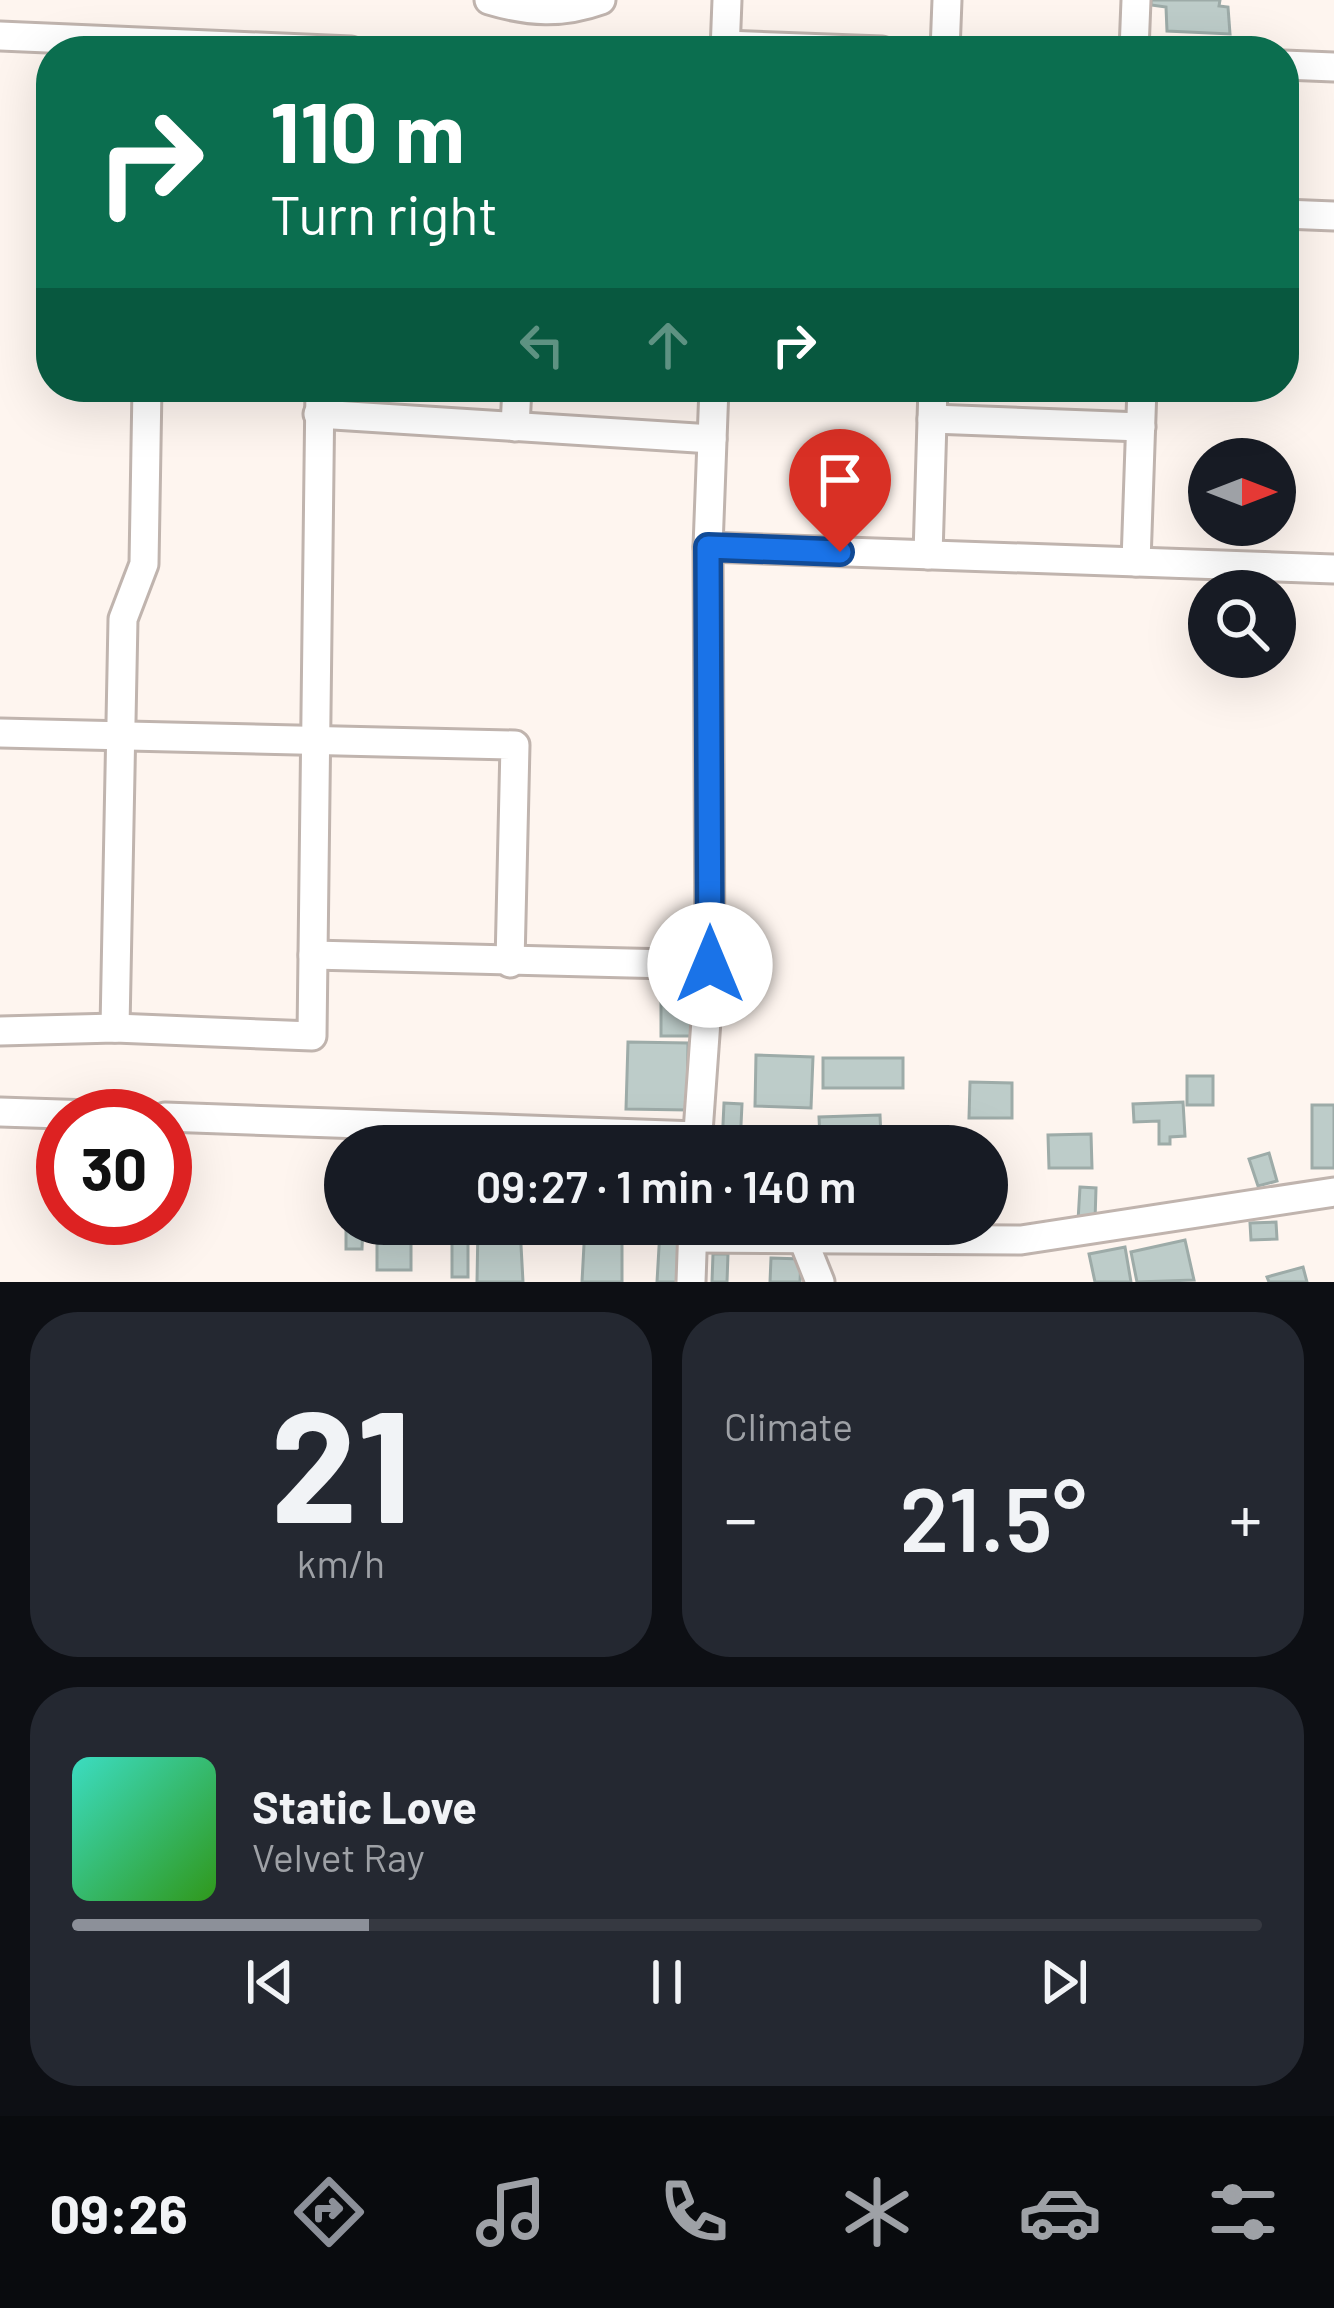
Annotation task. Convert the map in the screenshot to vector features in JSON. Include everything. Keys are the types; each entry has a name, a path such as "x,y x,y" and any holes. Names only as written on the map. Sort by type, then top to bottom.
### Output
{"street":[{"path":"489,0 527,12 578,8 601,0"},
{"path":"726,36 727,0"},
{"path":"946,36 947,0"},
{"path":"1135,36 1136,0"},
{"path":"0,36 36,40"},
{"path":"1299,66 1334,67"},
{"path":"1299,215 1334,216"},
{"path":"115,1028 123,619 144,564 147,402"},
{"path":"0,1031 115,1028 312,1036 319,402"},
{"path":"327,402 515,427 712,439"},
{"path":"515,427 516,402"},
{"path":"698,1125 710,965 708,547 713,402"},
{"path":"928,555 933,402"},
{"path":"1136,562 1142,402"},
{"path":"932,419 1141,427"},
{"path":"708,547 1334,569"},
{"path":"0,733 515,745 510,963"},
{"path":"313,955 710,965"},
{"path":"0,1112 36,1113"},
{"path":"192,1119 327,1125"},
{"path":"1008,1240 1334,1192"},
{"path":"691,1282 692,1245"},
{"path":"805,1245 820,1282"}],"building":[{"path":"1151,0 1220,0 1219,6 1228,7 1230,34 1167,31 1166,7 1151,5"},
{"path":"661,979 693,980 692,1036 661,1036"},
{"path":"628,1042 688,1043 687,1110 626,1109"},
{"path":"756,1055 813,1057 811,1108 755,1106"},
{"path":"823,1058 903,1058 903,1088 823,1088"},
{"path":"1187,1076 1213,1076 1213,1105 1187,1105"},
{"path":"970,1082 1012,1083 1012,1118 969,1118"},
{"path":"1183,1102 1185,1136 1170,1137 1170,1144 1159,1144 1159,1121 1134,1122 1133,1104"},
{"path":"724,1103 742,1104 741,1125 723,1125"},
{"path":"1312,1105 1334,1105 1334,1168 1312,1168"},
{"path":"880,1115 880,1125 819,1125 819,1117"},
{"path":"1091,1134 1092,1168 1049,1168 1048,1135"},
{"path":"1269,1153 1277,1181 1258,1186 1249,1159"},
{"path":"1080,1187 1096,1188 1095,1221 1078,1221"},
{"path":"1276,1222 1277,1239 1251,1240 1250,1223"},
{"path":"1185,1240 1194,1280 1137,1282 1131,1252"},
{"path":"377,1245 411,1245 411,1270 377,1270"},
{"path":"452,1245 468,1245 468,1277 452,1277"},
{"path":"478,1245 521,1245 523,1282 477,1282"},
{"path":"584,1245 622,1245 622,1282 582,1282"},
{"path":"659,1245 681,1245 679,1282 657,1282"},
{"path":"1125,1247 1131,1282 1095,1282 1089,1254"},
{"path":"713,1254 728,1254 727,1282 712,1282"},
{"path":"771,1258 801,1259 800,1282 770,1282"},
{"path":"1303,1267 1307,1282 1269,1282 1267,1277"}],"route":[{"path":"710,965 708,547 840,552"}]}
